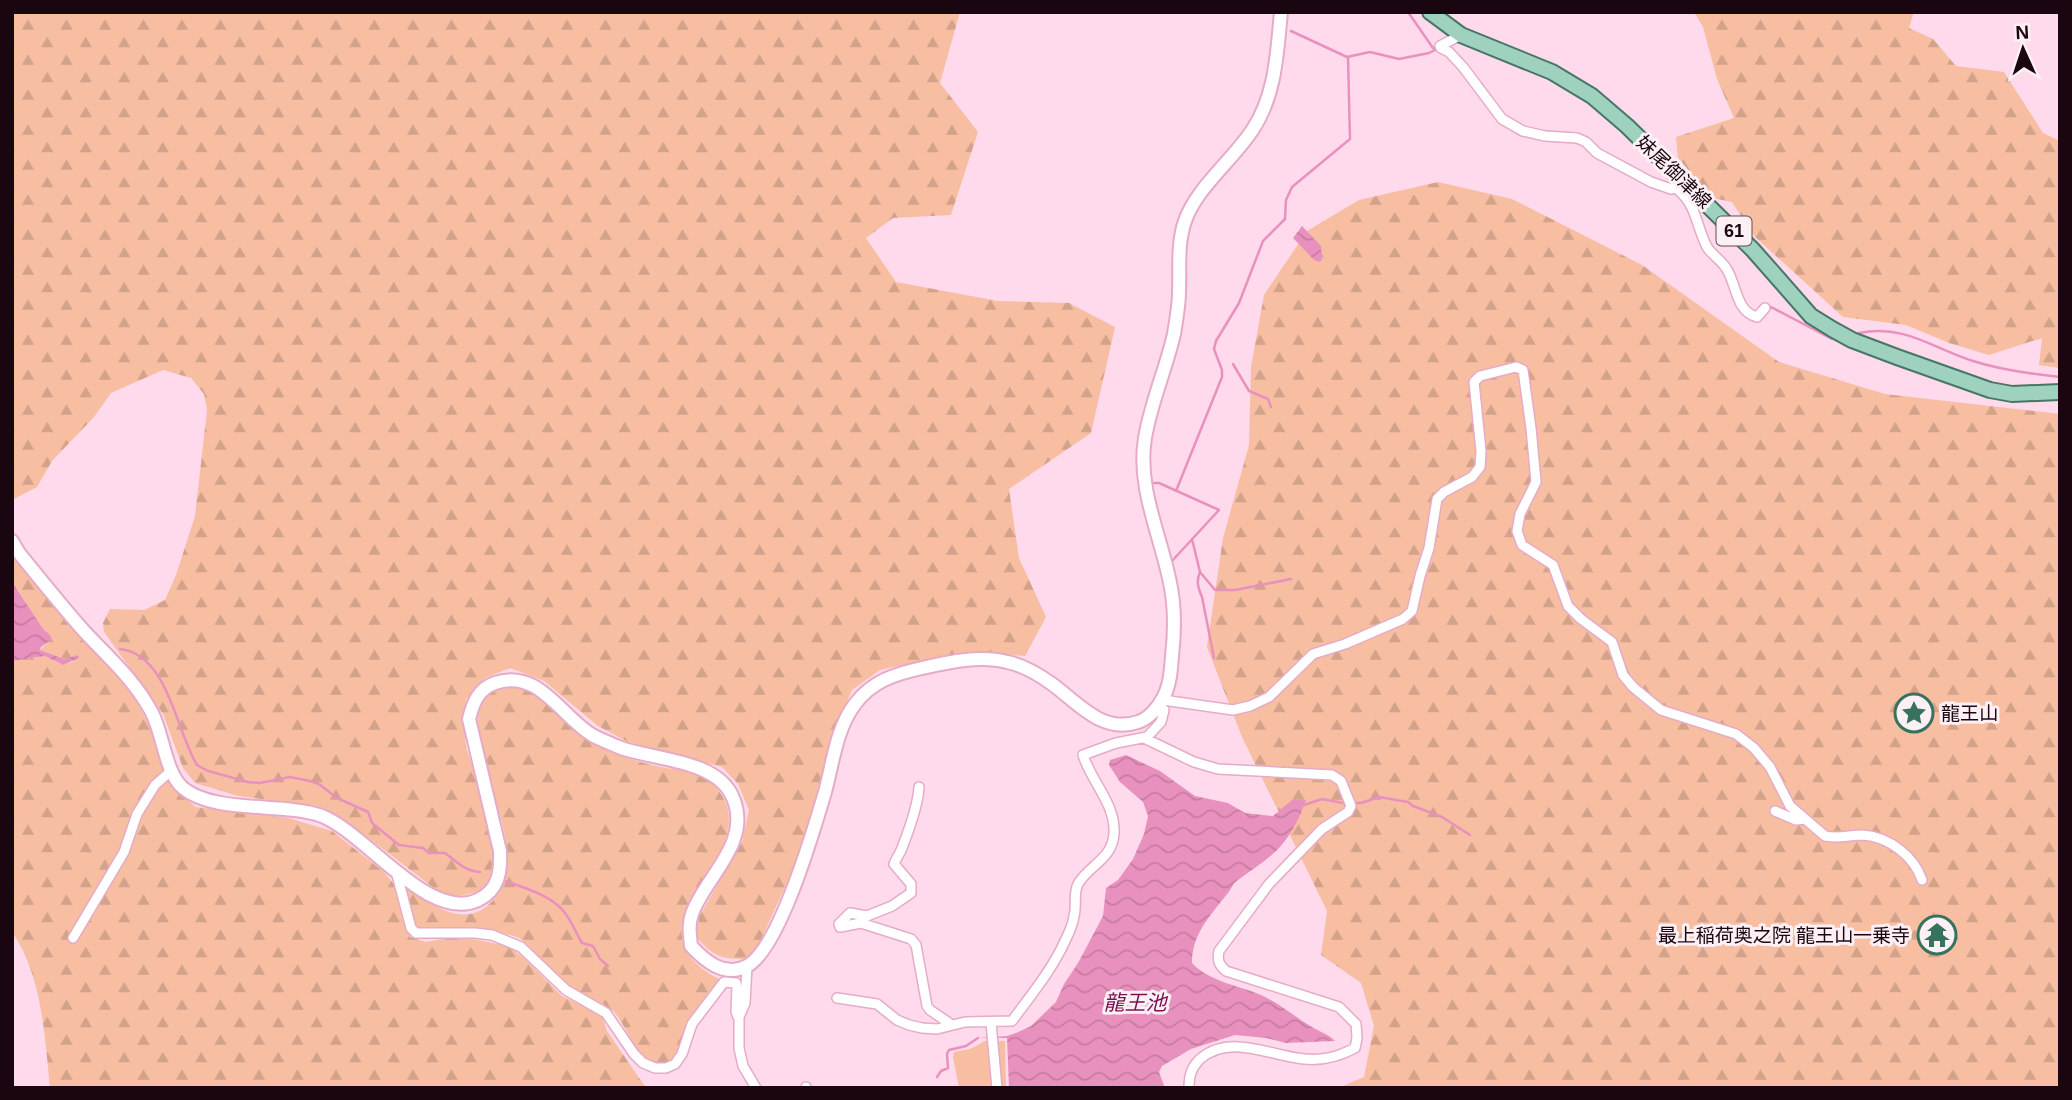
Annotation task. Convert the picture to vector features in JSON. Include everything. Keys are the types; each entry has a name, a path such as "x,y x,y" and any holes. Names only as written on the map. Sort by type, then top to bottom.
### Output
{"main road":[{"name":"妹尾御津線","path":"1430,12 1461,35 1552,72 1592,96 1682,187 1753,250 1811,316 1832,329 1852,340 1990,390 2012,394 2060,392"}],"street":[{"path":"12,541 82,629 134,684 153,713 172,770 183,788 214,803 294,810 323,817 350,832 396,871 433,897 451,904 468,905 483,898 494,887 501,871 500,851 469,719 473,701 487,686 507,679 534,685 591,734 632,751 692,765 719,778 734,799 737,820 733,841 691,917 691,946 701,957 719,968 733,970 747,966 769,940 789,897 807,849 845,719 869,688 887,677 909,671 942,664 990,660 1028,669 1096,718 1109,724 1129,725 1146,720 1161,702 1170,674 1174,609 1168,571 1149,502 1143,467 1145,439 1173,335 1179,294 1179,246 1185,218 1198,197 1253,129 1266,103 1276,70 1281,12"},
{"path":"1461,35 1440,46 1463,67 1502,119 1534,135 1577,138 1586,142 1597,153 1651,182 1682,187 1693,206 1707,246 1718,265 1732,278 1738,300 1744,309 1757,317 1765,308"},
{"path":"1161,702 1233,710 1250,706 1269,697 1313,654 1346,644 1403,619 1412,611 1429,548 1437,499 1444,492 1472,477 1480,467 1482,451 1474,382 1480,376 1517,367 1523,370 1536,482 1520,514 1517,531 1522,545 1553,565 1568,606 1612,642 1623,675 1661,710 1736,734 1770,767 1790,806 1825,836 1874,836 1903,852 1919,870 1922,880"},
{"path":"837,998 877,1004 909,1026 937,1029 965,1022 1012,1021 1036,991 1065,942 1075,914 1079,882 1106,856 1115,835 1114,818 1083,755 1116,743 1144,738 1161,722 1164,710 1161,702"},
{"path":"1144,738 1194,762 1218,769 1332,775 1341,780 1351,806 1348,812 1322,829 1269,884 1219,951 1218,957 1221,967 1226,971 1339,1007 1356,1024 1355,1048 1339,1057 1323,1059 1302,1059 1239,1046 1219,1048 1195,1063 1189,1074 1189,1088"},
{"path":"73,938 124,852 137,814 155,785 172,770"},
{"path":"919,787 919,803 894,864 911,884 911,893 892,906 867,916 850,913 839,924 840,927 861,923 911,939 916,945 927,1006 952,1025"},
{"path":"1775,811 1796,820 1805,819"},
{"path":"396,871 411,928 415,933 492,935 521,947 566,990 606,1013 643,1063 655,1068 666,1068 675,1064 682,1054 692,1024 724,982 736,983 736,1012 739,1020"},
{"path":"747,966 745,1003 739,1020 739,1048 743,1066 756,1088"},
{"path":"991,1023 997,1088"}],"green space":[{"path":"12,12 960,12 940,83 978,132 951,215 893,218 866,238 896,282 998,301 1069,303 1115,327 1091,433 1009,489 1019,558 1046,617 1025,656 980,652 926,660 880,670 852,690 839,720 820,780 802,850 758,946 744,959 717,955 697,938 699,917 742,842 749,810 738,784 722,767 628,742 598,726 544,681 510,668 485,678 466,699 466,747 494,850 490,881 482,891 454,897 435,889 344,819 317,806 238,796 195,783 183,768 163,714 104,632 103,623 110,609 144,610 165,600 195,516 207,410 204,394 191,378 163,370 111,393 94,417 52,461 37,487 12,500"},
{"path":"1694,12 1914,12 1909,28 1933,39 1956,66 2004,72 2043,133 2060,141 2060,368 2039,365 2042,338 1989,355 1949,343 1906,325 1843,317 1754,236 1732,202 1713,198 1678,158 1676,137 1734,118 1717,79 1703,27"},
{"path":"1438,182 1512,199 1642,265 1779,362 1885,394 2060,414 2060,1088 1338,1088 1364,1077 1374,1026 1361,983 1321,955 1327,911 1242,737 1207,647 1223,538 1249,445 1251,367 1264,295 1307,231 1359,200"},
{"path":"12,550 125,681 151,728 172,788 196,807 288,818 332,831 384,872 393,883 410,937 426,942 457,936 509,946 562,996 603,1018 607,1031 646,1088 50,1088 44,1028 36,987 30,967 12,932 12,661 45,656 60,664 70,663 78,656 66,659 40,650 50,641 50,636 12,582"},
{"path":"516,683 546,699 603,747 644,763 702,777 721,794 729,818 724,843 685,915 682,937 692,959 721,980 693,1015 679,1053 672,1061 657,1064 649,1062 614,1012 568,986 520,939 481,929 418,929 413,921 404,890 406,887 445,910 466,914 487,906 502,887 507,865 506,840 483,760 478,736 478,713 483,700 491,691"},
{"path":"985,1041 1005,1041 1006,1088 959,1088 954,1052 970,1049"}],"water":[{"path":"1302,226 1321,246 1320,262 1314,260 1293,238"},
{"path":"12,582 44,630 51,636 50,641 40,650 65,659 78,655 79,658 63,665 45,656 12,661"},
{"name":"龍王池","path":"1126,755 1160,771 1195,796 1228,803 1245,813 1273,816 1292,800 1306,800 1295,825 1280,847 1235,883 1209,917 1195,942 1192,963 1207,975 1268,998 1335,1041 1286,1043 1235,1035 1191,1049 1162,1066 1159,1072 1165,1088 1009,1088 1007,1038 978,1038 1016,1033 1031,1026 1056,1002 1103,916 1106,888 1118,880 1133,859 1144,834 1148,816 1143,802 1120,782 1109,765 1110,760"}],"waterway":[{"path":"1408,12 1433,48 1441,51"},
{"path":"1291,31 1347,57 1370,52 1399,59 1435,50"},
{"path":"1176,491 1222,377 1214,349 1216,341 1239,303 1263,241 1285,219 1286,200 1292,187 1350,139 1348,57"},
{"path":"1504,125 1520,135 1546,140"},
{"path":"1636,179 1652,187"},
{"path":"1734,298 1740,310"},
{"path":"1769,309 1771,307 1832,339"},
{"path":"1745,315 1754,321 1760,320"},
{"path":"1859,333 1875,331 1904,334 1984,364 2060,377"},
{"path":"1233,364 1249,391 1268,399 1271,407"},
{"path":"1154,483 1219,510 1172,561"},
{"path":"1192,539 1200,572 1215,590 1235,590 1291,579"},
{"path":"1200,572 1198,585 1214,658"},
{"path":"120,649 136,654 149,664 160,679 197,765 208,771 248,782 260,783 290,777 319,784 337,798 368,812 372,823 399,845 423,848 429,853 445,853 465,868 480,872"},
{"path":"1304,805 1322,799 1361,803 1379,797 1408,802 1442,817 1470,835"},
{"path":"505,881 538,893 560,907 582,943 593,946 600,959 608,966"},
{"path":"937,1077 941,1071 948,1068 949,1050 966,1046 978,1038"}],"place":[{"name":"龍王山","path":"1914,713"},
{"name":"最上稲荷奥之院 龍王山一乗寺","path":"1937,935"}]}
